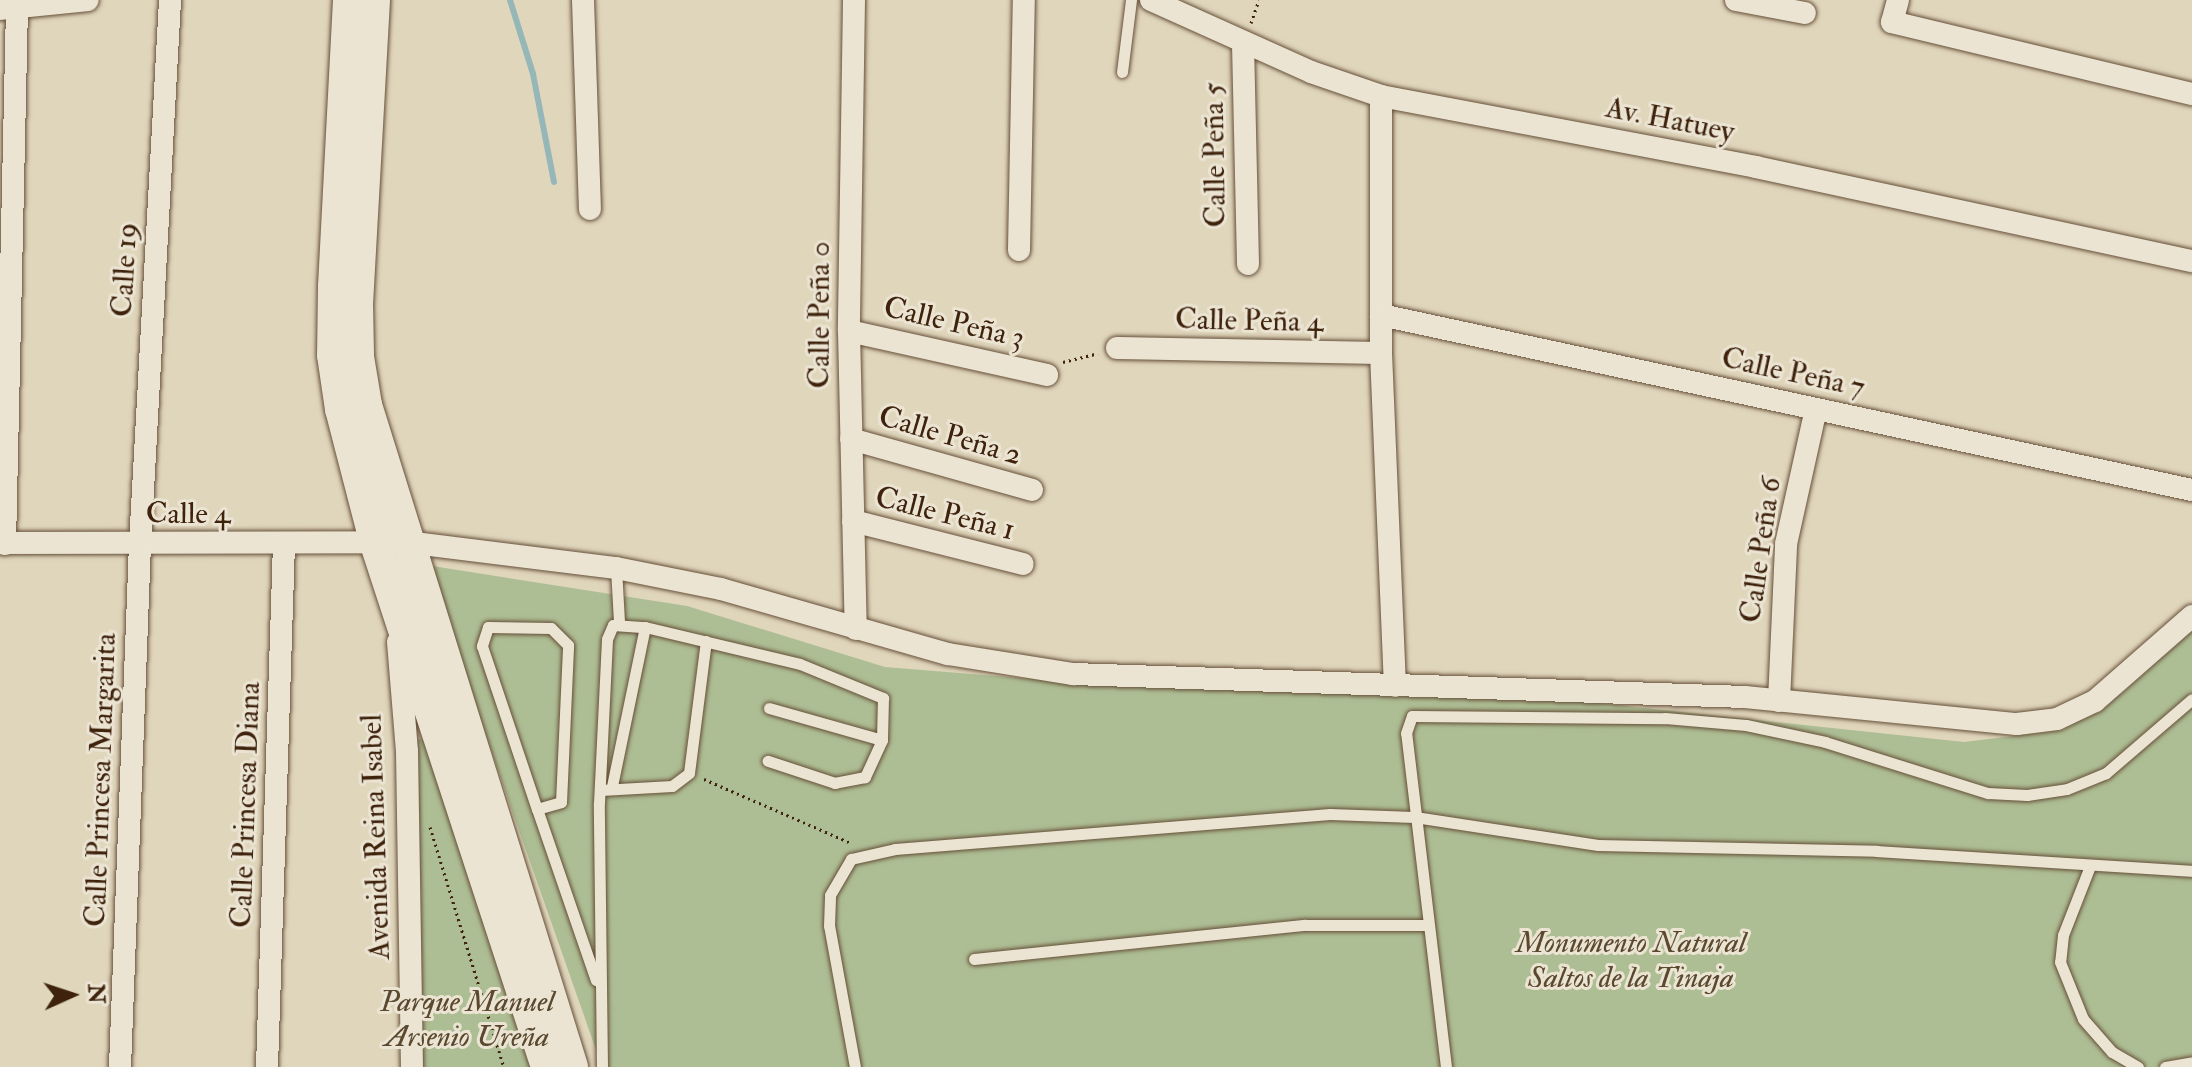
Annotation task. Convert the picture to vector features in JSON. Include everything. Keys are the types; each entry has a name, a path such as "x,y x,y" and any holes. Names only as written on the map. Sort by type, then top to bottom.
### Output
{"main road":[{"path":"349,0 333,355 341,409 391,543 572,1067"},
{"path":"374,0 358,357 391,543 395,605 547,1067"}],"street":[{"path":"3,544 9,8 88,0"},
{"name":"Calle 19","path":"140,544 170,0"},
{"path":"583,0 590,209"},
{"name":"Calle Peña 0","path":"854,0 849,331 856,629"},
{"path":"1019,250 1024,0"},
{"name":"Av. Hatuey","path":"1151,0 1243,43 1381,96 1756,167 2192,261"},
{"path":"1898,0 1892,22 2192,94"},
{"path":"1744,1 1805,13"},
{"name":"Calle Peña 5","path":"1243,43 1248,264"},
{"path":"1381,96 1381,353 1395,686"},
{"name":"Calle Peña 7","path":"1381,315 2192,490"},
{"name":"Calle Peña 3","path":"849,331 1047,375"},
{"name":"Calle Peña 4","path":"1117,348 1381,353"},
{"name":"Calle Peña 6","path":"1779,701 1786,544 1816,409"},
{"name":"Calle Peña 2","path":"851,439 1032,490"},
{"name":"Calle Peña 1","path":"853,521 1023,564"},
{"name":"Calle 4","path":"3,544 391,543 616,568 789,606 856,629 1004,666 1073,674 1779,701 2017,724 2057,719 2095,701 2192,616"},
{"name":"Calle Princesa Margarita","path":"120,1067 140,544"},
{"name":"Calle Princesa Diana","path":"267,1067 284,544"},
{"name":"Avenida Reina Isabel","path":"395,605 407,751 412,1067"}],"lane":[{"path":"1122,72 1131,0"},
{"path":"602,1067 600,992 607,639 619,621 616,568"},
{"path":"619,621 800,664 873,691 883,698 887,713 882,740 865,777 851,784 768,761"},
{"path":"537,809 561,802 568,645 551,628 488,627 482,646 537,809 600,992"},
{"path":"606,788 645,627"},
{"path":"606,788 672,786 689,773 706,641"},
{"path":"1446,1067 1426,925 1407,721 1425,713 1665,718 1746,725 1825,742 1988,793 2027,795 2067,789 2106,773 2192,699"},
{"path":"769,708 882,740"},
{"path":"855,1067 829,926 830,895 851,859 874,852 1237,819 1415,817 1598,845 1848,850 2192,871"},
{"path":"2090,866 2063,935 2060,962 2083,1019 2112,1052 2138,1067"},
{"path":"974,959 1305,925 1426,925"},
{"path":"2165,1067 2192,1062"}],"path":[{"path":"1047,375 1051,365 1117,348"},
{"path":"689,773 874,852"},
{"path":"430,826 504,1067"}],"green space":[{"name":"Monumento Natural Saltos de la Tinaja","path":"426,565 687,606 885,667 1118,686 1551,698 1964,742 2063,730 2122,693 2192,630 2192,1067 602,1067"},
{"name":"Parque Manuel Arsenio Ureña","path":"416,740 426,743 532,1067 420,1067"}],"waterway":[{"path":"510,0 533,74 554,182"}]}
